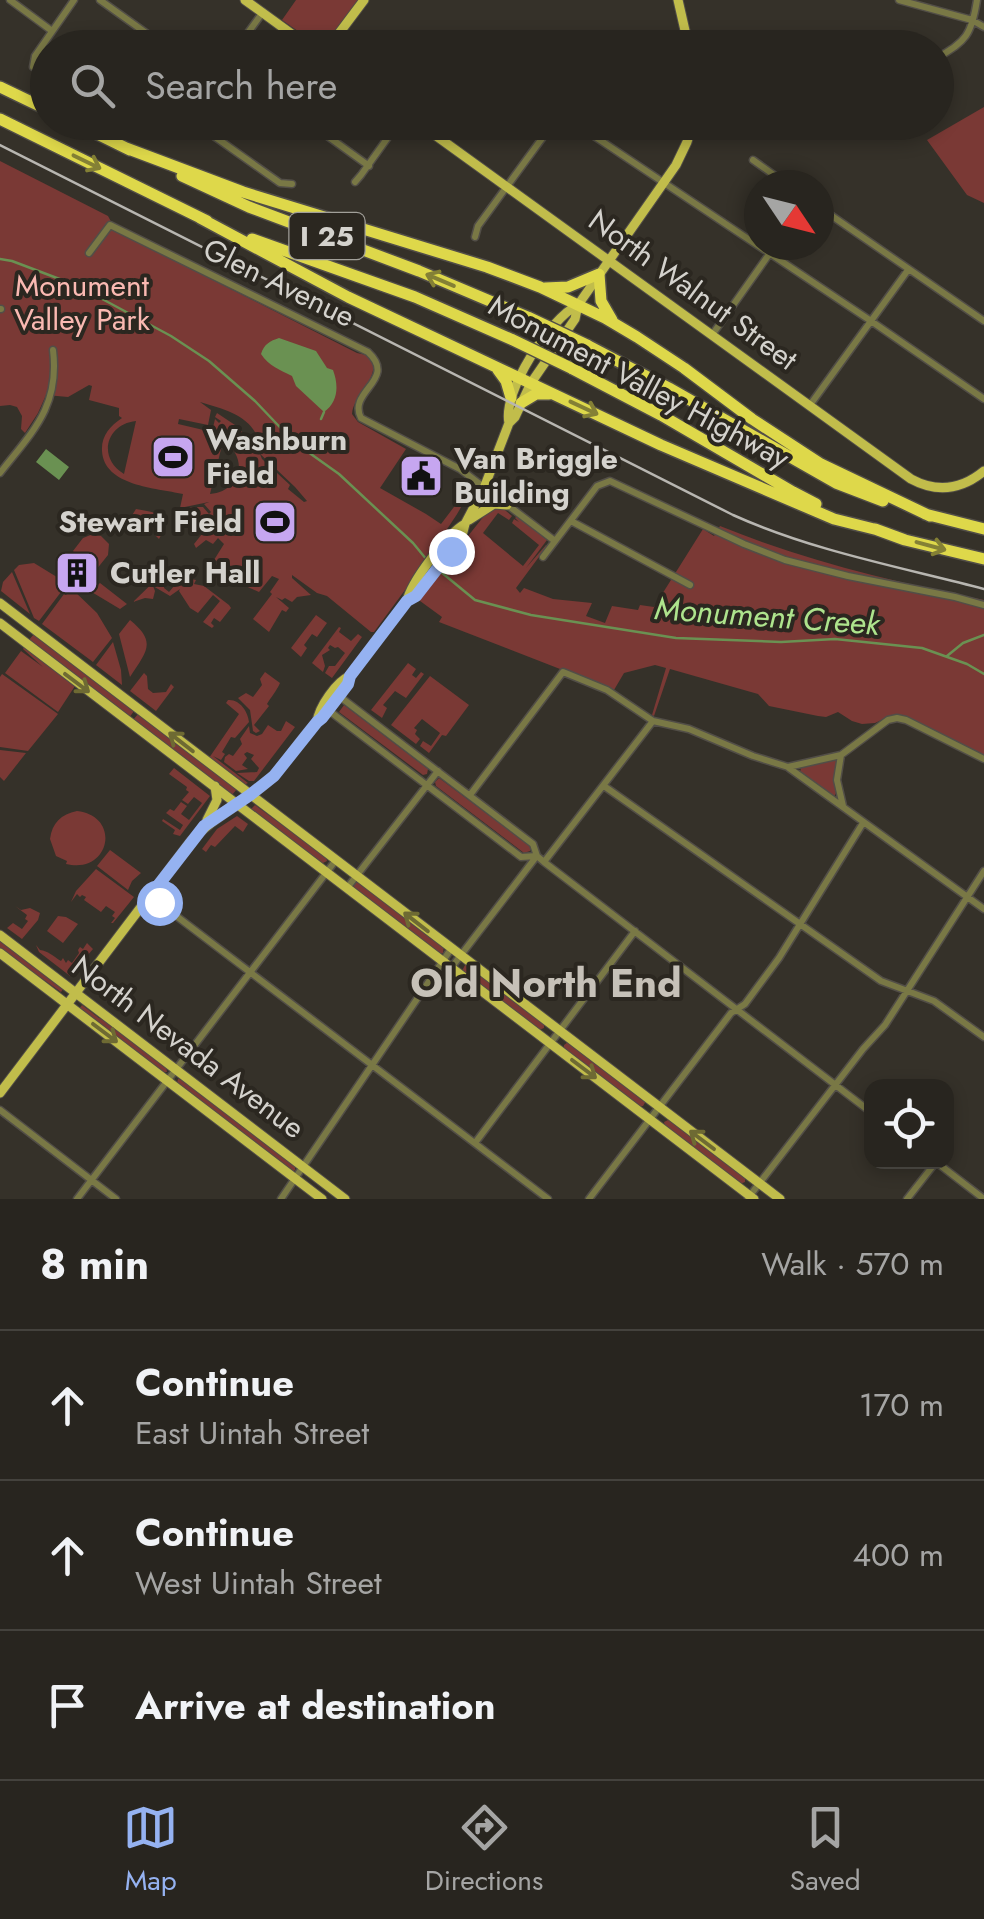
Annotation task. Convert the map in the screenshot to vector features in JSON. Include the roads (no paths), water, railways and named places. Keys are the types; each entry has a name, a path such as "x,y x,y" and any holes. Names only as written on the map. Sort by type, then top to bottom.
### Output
{"highway":[{"path":"0,86 30,101"},
{"name":"Monument Valley Highway","path":"0,119 30,134"},
{"name":"Monument Valley Highway","path":"42,140 200,218 415,297 513,340 661,415 793,492 878,530 984,559"},
{"name":"Monument Valley Highway","path":"110,140 248,207 419,271 530,318 669,388 836,483 930,516 984,529"},
{"path":"126,148 243,192 487,268 578,305 684,368 810,457 930,516"},
{"path":"200,218 348,297 740,480 834,518 878,530"},
{"path":"540,288 568,287 599,274 601,301 614,324"},
{"path":"496,367 516,400 554,394"}],"main road":[{"path":"246,0 287,30"},
{"path":"342,30 364,0"},
{"path":"678,0 685,30"},
{"name":"North Walnut Street","path":"442,140 910,478 926,486 944,488 962,485 984,470"},
{"path":"204,826 279,770 339,696 407,601 414,598 484,488 508,423 507,411 516,400 544,338 564,314 578,305 664,184 687,140"},
{"path":"465,523 494,504 507,505"},
{"path":"0,603 780,1199"},
{"path":"0,623 750,1198"},
{"path":"317,722 317,715 343,678 350,676"},
{"path":"268,808 266,795 279,770"},
{"path":"0,1094 204,826 217,803 215,786"},
{"name":"North Nevada Avenue","path":"0,935 345,1199"},
{"name":"North Nevada Avenue","path":"0,953 322,1199"}],"street":[{"path":"10,0 51,30"},
{"path":"53,30 74,0"},
{"path":"100,0 142,30"},
{"path":"899,0 972,20 984,27"},
{"path":"954,48 969,34 977,0"},
{"path":"250,30 263,12"},
{"path":"219,140 280,184 292,184"},
{"path":"333,140 368,166"},
{"path":"354,182 386,140"},
{"path":"476,237 478,226 541,140"},
{"path":"599,140 744,236"},
{"path":"753,160 767,170"},
{"path":"834,218 984,321"},
{"name":"Glen Avenue","path":"89,253 110,224 368,352 375,358 378,370 358,404 362,418 454,466 555,541"},
{"path":"712,335 765,260"},
{"path":"780,260 984,399"},
{"path":"810,405 908,270"},
{"path":"2,468 31,436 47,408 54,386 53,350"},
{"path":"543,557 597,486 605,481 621,484 709,528 786,560 984,605"},
{"path":"571,521 690,585"},
{"path":"470,796 563,672 607,690 653,721 688,728 788,767 984,910"},
{"path":"339,696 533,844 536,856 864,1107"},
{"path":"328,710 522,857 536,856"},
{"path":"788,767 841,755 883,722 897,718 984,759"},
{"path":"544,862 653,721"},
{"path":"841,755 837,780 843,806"},
{"path":"347,888 438,771"},
{"path":"604,786 881,981 934,1001 984,1038"},
{"path":"590,1199 732,1013 772,969 864,823"},
{"path":"281,1199 442,961 456,952 536,856"},
{"path":"77,1199 336,860"},
{"path":"750,1198 880,1032 984,871"},
{"path":"150,896 548,1199"},
{"path":"475,1143 634,932"},
{"path":"451,968 456,952"},
{"path":"0,1110 116,1199"},
{"path":"907,1199 931,1169"},
{"path":"945,1169 984,1199"}],"waterway":[{"name":"Monument Creek","path":"0,259 78,286 209,361 294,442 339,474 427,560"},
{"path":"321,419 324,412"},
{"name":"Monument Creek","path":"441,572 475,600 531,615 676,638 781,642 835,639 922,648 984,674"},
{"path":"947,656 963,643 984,635"}],"railway":[{"path":"0,145 733,515 825,548 984,589"}],"place":[{"name":"Washburn Field","path":"173,457"},
{"name":"Van Briggle Building","path":"421,476"},
{"name":"Stewart Field","path":"275,522"},
{"name":"Cutler Hall","path":"77,573"}],"district":[{"name":"Old North End","path":"546,983"}],"park label":[{"name":"Monument Valley Park","path":"82,303"}]}
